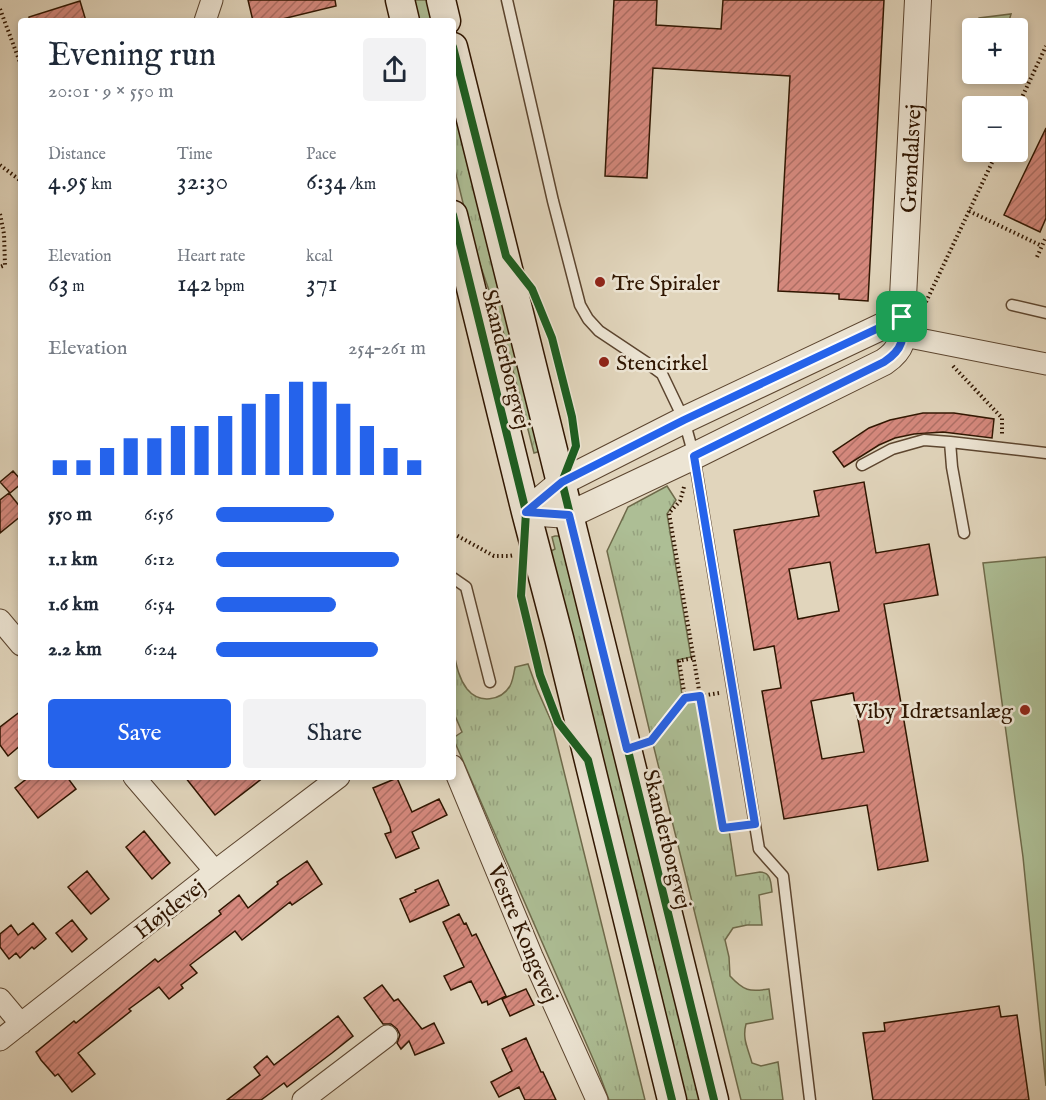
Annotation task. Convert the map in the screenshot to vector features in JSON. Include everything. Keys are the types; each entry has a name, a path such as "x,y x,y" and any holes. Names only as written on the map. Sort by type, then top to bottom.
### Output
{"main road":[{"path":"400,0 404,18"},
{"path":"441,0 446,18"},
{"name":"Skanderborgvej","path":"456,59 714,1100"},
{"name":"Skanderborgvej","path":"456,227 672,1100"}],"street":[{"path":"206,18 212,0"},
{"name":"Grøndalsvej","path":"903,326 918,0"},
{"path":"526,512 569,515 694,456 884,362 899,349 903,326"},
{"path":"526,512 562,482 684,420 903,326 1046,364"},
{"path":"0,620 18,641"},
{"name":"Vestre Kongevej","path":"456,773 532,956 597,1100"},
{"path":"137,780 215,871"},
{"name":"Højdevej","path":"0,1040 335,780"},
{"path":"0,999 21,1024"},
{"path":"308,1099 387,1036"}],"lane":[{"path":"507,0 553,201 580,305 588,319 599,331 662,374 684,420 694,456 759,849 783,876 810,1100"},
{"path":"1012,305 1046,313"},
{"path":"862,465 892,449 924,440 1046,453"},
{"path":"950,442 952,467 964,533"},
{"path":"456,580 466,587 490,682"}],"path":[{"path":"0,9 18,58"},
{"path":"1023,96 1046,46"},
{"path":"903,326 925,303 992,162"},
{"path":"0,165 18,178"},
{"path":"969,211 1042,246"},
{"path":"0,214 4,234 5,265 0,267"},
{"path":"1037,257 1046,237"},
{"path":"949,362 1002,418"},
{"path":"694,456 680,501 669,513 693,658 723,828 755,824"},
{"path":"456,535 494,556 509,556 523,552 522,563"},
{"path":"685,698 679,661 693,658"},
{"path":"627,749 651,741 685,698 733,690"}],"green space":[{"path":"413,0 429,0 434,18 417,18"},
{"path":"1011,14 1010,18 979,18"},
{"path":"456,107 541,451 534,453 503,331 473,244 456,174"},
{"path":"667,486 676,500 667,514 691,657 677,660 682,695 651,737 607,551 628,507"},
{"path":"552,537 562,539 701,1100 685,1100 549,552 555,549"},
{"name":"Viby Idrætsanlæg","path":"1046,557 1046,1086 1023,857 983,563"},
{"path":"456,662 461,680 467,689 484,699 501,695 510,686 515,667 528,664 552,723 645,1100 609,1100 456,745 456,736 462,732 456,718"},
{"path":"699,700 721,831 729,830 736,876 764,872 771,882 772,892 759,895 762,925 733,928 725,940 730,976 747,989 769,989 773,1019 746,1024 745,1039 752,1063 761,1066 778,1062 783,1100 741,1100 653,744 685,702"}],"building":[{"path":"248,0 335,0 336,6 286,18 252,18"},
{"path":"614,0 657,0 656,25 721,29 723,0 884,0 868,301 839,299 839,294 778,291 790,76 653,68 647,178 605,176"},
{"path":"80,1 85,18 29,18"},
{"path":"1046,128 1046,218 1040,232 1004,215"},
{"path":"923,413 954,413 994,419 992,438 943,432 914,434 895,438 879,445 844,467 833,452 869,428 890,420"},
{"path":"13,471 18,477 18,486 10,493 0,482"},
{"path":"864,482 876,553 929,544 938,595 884,604 928,861 878,870 867,805 784,819 762,691 781,688 774,646 754,650 734,530 819,516 814,491","holes":["830,562 839,611 798,619 789,569","853,693 864,752 822,759 811,701"]},
{"path":"9,493 18,504 18,518 0,533 0,500"},
{"path":"18,713 18,748 8,756 0,745 0,727"},
{"path":"25,780 69,780 76,789 38,818 15,788"},
{"path":"187,780 260,780 215,815"},
{"path":"398,780 412,812 439,799 447,815 412,832 419,848 396,858 385,834 391,832 390,827 373,788"},
{"path":"144,831 170,863 152,879 126,847"},
{"path":"307,861 322,884 292,905 290,902 242,940 235,931 190,965 197,973 181,985 183,988 169,999 159,987 129,1009 131,1011 78,1053 95,1074 72,1092 58,1074 55,1076 41,1060 36,1052 155,959 158,962 221,914 219,911 239,895 248,908 278,884 277,882"},
{"path":"87,871 109,899 91,914 68,887"},
{"path":"438,880 449,905 410,922 400,899"},
{"path":"459,914 472,936 476,934 506,996 488,1005 487,1001 482,1003 471,981 451,990 444,976 464,967 443,922"},
{"path":"72,920 87,939 72,952 56,933"},
{"path":"33,923 46,939 34,949 32,947 20,958 16,953 9,959 0,947 0,934 11,925 18,935"},
{"path":"382,985 394,1001 398,999 422,1029 434,1023 444,1043 415,1055 409,1041 401,1049 397,1043 400,1035 397,1029 391,1024 383,1024 364,998"},
{"path":"526,989 534,1005 510,1016 502,999"},
{"path":"999,1006 1001,1017 1017,1015 1029,1100 873,1100 863,1033 885,1031 884,1023"},
{"path":"338,1016 353,1036 332,1053 287,1087 284,1083 261,1100 227,1100 260,1075 254,1067 267,1056 274,1065"},
{"path":"526,1038 556,1100 525,1100 519,1087 499,1097 491,1082 512,1071 502,1049"}],"cycle path":[{"path":"456,59 506,256 532,289 552,338 572,417 576,446 562,482 714,1100"},
{"path":"456,227 526,512 521,596 540,675 558,722 588,760 672,1100"}],"place":[{"name":"Tre Spiraler","path":"600,282"},
{"name":"Stencirkel","path":"604,362"},
{"name":"Viby Idrætsanlæg","path":"1025,710"}],"route":[{"path":"902,317 904,336 899,349 892,357 694,456 755,824 723,828 700,696 685,698 651,741 627,749 569,515 526,512 562,482 684,420 902,317"}]}
